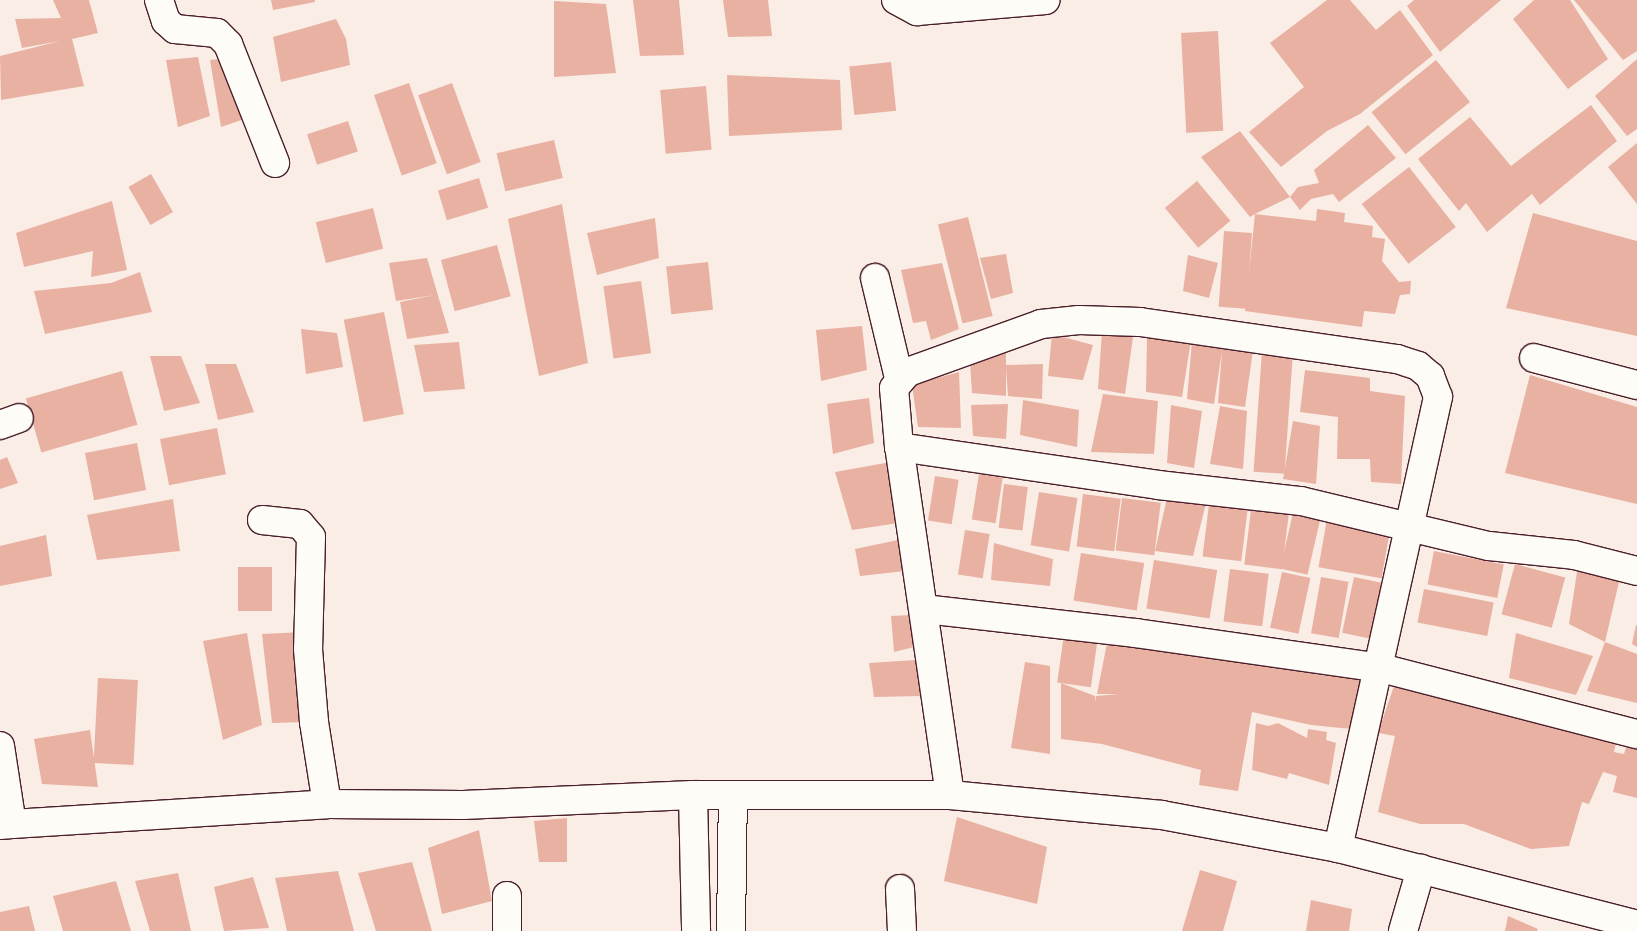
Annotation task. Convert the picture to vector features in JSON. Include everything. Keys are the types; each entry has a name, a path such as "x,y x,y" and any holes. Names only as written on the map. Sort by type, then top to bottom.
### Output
{"street":[{"path":"159,0 166,22 175,29 217,33 228,44 275,163"},
{"path":"896,0 917,11 1046,0"},
{"path":"875,278 899,378 894,388 898,447 924,609 950,794"},
{"path":"899,378 1041,324 1079,320 1140,322 1418,366 1430,376 1438,397 1407,527 1381,668 1338,848"},
{"path":"1534,358 1637,385"},
{"path":"898,447 1158,485 1301,501 1489,546 1574,555 1637,572"},
{"path":"262,520 300,524 311,537 308,649 314,722 327,804"},
{"path":"924,609 1136,633 1381,668 1637,734"},
{"path":"0,746 6,825 327,804 463,806 693,795 950,794 1162,815 1338,848 1637,926"},
{"path":"693,795 696,931"},
{"path":"730,931 733,796"},
{"path":"1403,931 1421,870"},
{"path":"900,889 902,931"},
{"path":"507,896 507,931"}],"building":[{"path":"53,0 89,0 98,33 72,39 84,86 1,100 0,56 60,41 22,48 15,19 61,18"},
{"path":"271,0 315,0 315,2 273,10"},
{"path":"633,0 679,0 684,55 640,56"},
{"path":"723,0 768,0 772,36 728,37"},
{"path":"1327,0 1350,0 1376,30 1400,10 1433,55 1360,114 1327,131 1281,167 1249,132 1304,87 1270,43"},
{"path":"1414,0 1501,0 1440,52 1407,6"},
{"path":"1534,0 1570,0 1608,59 1568,89 1513,19"},
{"path":"1574,0 1637,0 1637,51 1623,60"},
{"path":"554,1 606,4 616,73 554,77"},
{"path":"336,19 346,39 350,65 281,82 273,37"},
{"path":"1218,31 1223,131 1186,133 1181,33"},
{"path":"198,57 210,116 178,127 166,60"},
{"path":"242,57 253,116 221,127 210,60"},
{"path":"1637,59 1637,129 1627,136 1595,96"},
{"path":"1436,60 1470,102 1405,154 1371,112"},
{"path":"891,62 896,111 854,115 849,66"},
{"path":"727,75 840,80 842,130 729,136"},
{"path":"409,83 437,163 402,175 374,95"},
{"path":"452,83 481,162 447,174 418,95"},
{"path":"706,86 712,150 666,154 660,90"},
{"path":"1591,105 1617,141 1540,205 1532,194 1487,232 1466,203 1459,211 1418,159 1470,117 1511,166"},
{"path":"348,121 358,151 317,165 307,134"},
{"path":"1368,125 1396,158 1339,202 1333,194 1311,199 1300,210 1290,197 1298,187 1319,183 1314,170"},
{"path":"1240,131 1290,197 1250,217 1201,157"},
{"path":"554,140 563,178 505,191 497,153"},
{"path":"1637,143 1637,204 1608,167"},
{"path":"1409,167 1456,227 1409,264 1362,204"},
{"path":"151,174 173,212 150,225 128,187"},
{"path":"479,178 488,208 447,220 438,191"},
{"path":"1197,181 1230,221 1198,248 1165,208"},
{"path":"112,201 127,270 91,277 93,251 24,267 16,233"},
{"path":"562,204 588,363 539,376 508,219"},
{"path":"373,208 383,249 326,263 316,222"},
{"path":"1317,209 1345,213 1344,222 1373,226 1372,237 1385,239 1382,261 1399,282 1411,281 1410,294 1400,295 1395,314 1364,311 1362,327 1245,311 1255,214 1316,221"},
{"path":"1533,213 1637,241 1637,336 1506,308"},
{"path":"968,217 993,316 963,323 938,224"},
{"path":"655,218 659,258 597,275 587,233"},
{"path":"1224,231 1252,233 1247,309 1219,307"},
{"path":"497,245 511,296 455,311 441,260"},
{"path":"1006,254 1013,293 991,299 980,258"},
{"path":"1188,255 1218,263 1209,298 1183,291"},
{"path":"427,258 449,333 407,339 400,302 435,295 396,301 389,263"},
{"path":"708,262 713,310 671,314 666,266"},
{"path":"942,263 959,329 931,340 926,321 913,323 901,270"},
{"path":"140,272 152,312 45,334 34,291 111,283"},
{"path":"641,281 651,353 614,359 603,286"},
{"path":"384,312 404,414 364,422 344,320"},
{"path":"862,326 867,370 821,381 816,330"},
{"path":"301,329 337,333 343,367 306,374"},
{"path":"1102,332 1133,337 1125,394 1098,389"},
{"path":"1052,334 1093,345 1083,380 1048,376"},
{"path":"1147,337 1191,340 1182,397 1146,392"},
{"path":"1192,341 1253,350 1245,407 1218,403 1222,351 1214,404 1187,399"},
{"path":"459,342 465,389 424,392 414,345"},
{"path":"1006,347 1006,365 1043,364 1042,399 1008,396 1006,368 1006,396 972,393 970,362"},
{"path":"1262,351 1293,353 1284,474 1254,472"},
{"path":"150,356 181,356 200,403 164,411"},
{"path":"205,364 236,364 254,412 218,420"},
{"path":"1305,370 1370,378 1370,391 1405,396 1401,484 1371,482 1370,459 1337,459 1338,417 1300,412"},
{"path":"122,371 137,425 41,452 26,399"},
{"path":"959,372 961,428 918,427 912,385"},
{"path":"1530,375 1637,407 1637,504 1505,473"},
{"path":"1103,394 1158,401 1154,454 1091,452"},
{"path":"869,398 874,443 833,454 827,404"},
{"path":"1023,400 1079,410 1077,447 1020,435"},
{"path":"1008,404 1006,439 973,436 971,405"},
{"path":"1171,405 1202,411 1194,468 1167,463"},
{"path":"1220,406 1247,411 1243,469 1210,464"},
{"path":"1293,421 1320,426 1316,484 1283,479"},
{"path":"217,428 226,474 169,485 160,439"},
{"path":"137,443 146,490 94,500 85,453"},
{"path":"7,457 18,483 0,489 0,460"},
{"path":"891,462 899,523 852,530 835,472"},
{"path":"979,474 1003,478 996,523 972,519"},
{"path":"935,476 959,480 952,524 928,520"},
{"path":"1004,484 1028,487 1022,531 999,528"},
{"path":"1039,492 1078,498 1069,551 1031,545"},
{"path":"1083,494 1121,499 1114,551 1077,547"},
{"path":"1122,498 1161,503 1154,555 1116,551"},
{"path":"1167,498 1206,503 1193,556 1155,551"},
{"path":"173,499 180,551 97,560 87,515"},
{"path":"1209,504 1248,509 1241,561 1203,557"},
{"path":"1251,510 1289,515 1282,569 1244,565"},
{"path":"1293,513 1320,519 1307,575 1280,569"},
{"path":"1327,519 1390,530 1382,578 1318,567"},
{"path":"965,530 990,534 983,578 958,574"},
{"path":"46,535 52,576 0,586 0,546"},
{"path":"898,540 905,571 860,576 855,549"},
{"path":"994,543 1053,559 1050,586 991,580"},
{"path":"1434,551 1504,565 1497,598 1428,584"},
{"path":"1081,553 1144,563 1137,610 1073,600"},
{"path":"1579,559 1621,573 1605,642 1569,624"},
{"path":"1154,560 1217,570 1210,618 1146,608"},
{"path":"1515,564 1565,577 1552,628 1502,614"},
{"path":"238,567 272,567 272,611 238,611"},
{"path":"1230,569 1269,574 1262,626 1224,622"},
{"path":"1282,572 1310,578 1299,634 1270,628"},
{"path":"1321,577 1349,582 1339,638 1311,633"},
{"path":"1354,577 1382,583 1371,639 1342,633"},
{"path":"1424,589 1494,603 1487,636 1418,622"},
{"path":"911,615 918,646 894,652 891,616"},
{"path":"1637,625 1637,647 1632,644"},
{"path":"1065,627 1099,632 1091,687 1057,682"},
{"path":"303,632 306,722 272,723 262,634"},
{"path":"247,633 262,725 223,740 203,641"},
{"path":"1109,633 1320,675 1363,678 1351,729 1311,725 1252,712 1238,791 1199,785 1201,770 1102,744 1061,739 1061,683 1095,696 1096,702 1096,696 1119,694 1097,694"},
{"path":"1516,633 1593,656 1576,695 1509,678"},
{"path":"1605,642 1637,654 1637,703 1587,691"},
{"path":"916,660 921,696 874,697 869,663"},
{"path":"1025,662 1050,666 1050,754 1011,748"},
{"path":"98,678 138,680 133,765 94,763"},
{"path":"1426,683 1616,743 1614,752 1624,754 1630,734 1637,736 1637,798 1613,792 1617,776 1603,772 1589,804 1582,802 1569,846 1531,849 1464,824 1420,824 1378,812 1395,736 1378,733 1394,686"},
{"path":"1256,723 1268,726 1278,723 1307,738 1308,729 1327,732 1326,740 1336,743 1329,785 1289,773 1287,779 1252,770"},
{"path":"90,730 98,787 42,784 34,739"},
{"path":"957,817 1047,847 1037,904 944,881"},
{"path":"567,818 567,862 539,862 534,821"},
{"path":"479,830 492,901 442,914 428,848"},
{"path":"412,862 432,931 376,931 358,873"},
{"path":"1200,870 1237,881 1223,931 1182,931"},
{"path":"338,871 354,931 287,931 275,878"},
{"path":"178,873 191,931 150,931 135,881"},
{"path":"253,877 269,928 224,931 214,887"},
{"path":"116,881 131,931 63,931 53,896"},
{"path":"1311,900 1352,909 1349,931 1306,931"},
{"path":"29,906 35,931 0,931 0,912"},
{"path":"1508,916 1538,929 1537,931 1505,931"}]}
